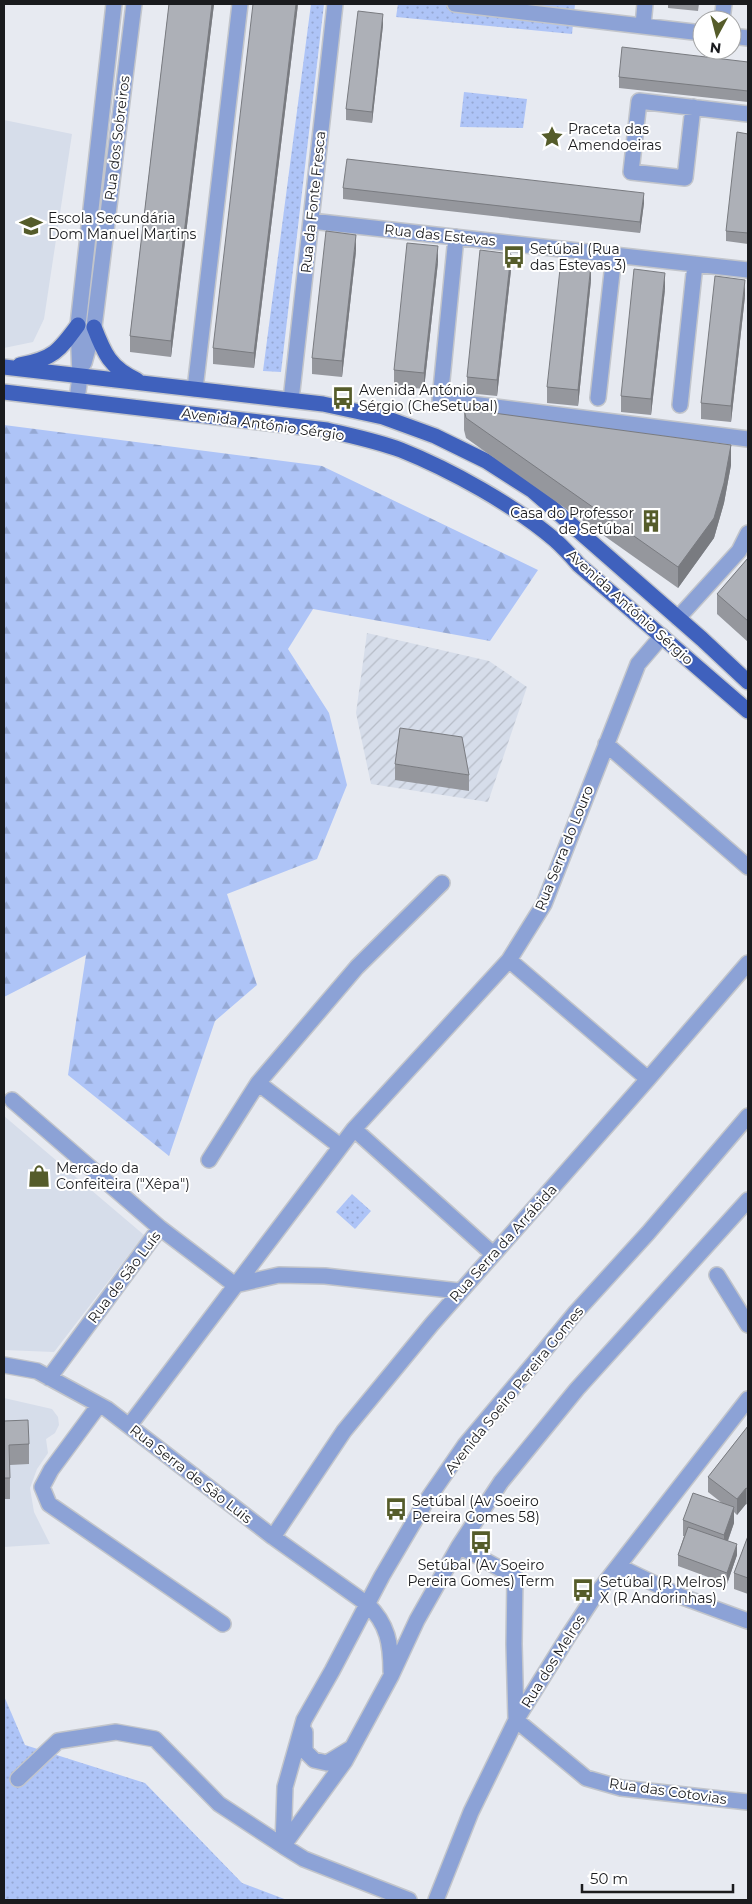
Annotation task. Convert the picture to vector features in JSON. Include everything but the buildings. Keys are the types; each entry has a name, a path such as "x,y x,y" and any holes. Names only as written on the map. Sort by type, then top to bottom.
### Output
{"main road":[{"path":"4,367 40,361 55,352 78,324"},
{"path":"94,326 105,355 114,366 127,376 145,384"},
{"name":"Avenida António Sérgio","path":"4,367 323,404 383,417 435,436 486,461 533,492 678,618 748,682"},
{"name":"Avenida António Sérgio","path":"4,392 327,430 400,450 466,481 556,540 580,565 748,712"}],"street":[{"name":"Rua dos Sobreiros","path":"80,376 78,324 114,4"},
{"name":"Rua dos Sobreiros","path":"80,376 94,326 134,4"},
{"path":"195,389 240,4"},
{"name":"Rua da Fonte Fresca","path":"291,400 335,4"},
{"path":"455,4 692,32"},
{"path":"643,26 645,4"},
{"path":"693,107 685,178 631,172 639,101 693,107 748,114"},
{"name":"Rua das Estevas","path":"311,221 748,270"},
{"path":"456,237 440,400 748,439"},
{"path":"598,398 614,255"},
{"path":"680,405 695,264"},
{"path":"77,400 80,376"},
{"path":"678,618 747,541"},
{"name":"Rua Serra do Louro","path":"130,1426 340,1146 509,960 544,904 638,664 662,636"},
{"path":"606,744 748,867"},
{"path":"209,1160 258,1083 357,967 442,883"},
{"path":"509,960 648,1079"},
{"name":"Rua Serra da Arrábida","path":"273,1537 344,1431 459,1291 648,1079 748,963"},
{"path":"258,1083 340,1146"},
{"path":"12,1100 160,1228"},
{"name":"Avenida Soeiro Pereira Gomes","path":"283,1846 285,1787 304,1720 425,1503 465,1445 576,1312 648,1233 748,1116"},
{"path":"354,1129 493,1254"},
{"path":"283,1846 345,1761 391,1676 417,1620 459,1546 501,1482 577,1389 748,1200"},
{"name":"Rua de São Luís","path":"49,1378 160,1228 235,1285"},
{"path":"235,1285 280,1275 325,1276 459,1291"},
{"path":"717,1275 748,1324"},
{"name":"Rua Serra de São Luis","path":"4,1365 37,1371 99,1405 130,1426 273,1537 367,1604 378,1615 385,1627 391,1646 391,1676"},
{"name":"Rua dos Melros","path":"436,1900 471,1812 516,1720 594,1596 748,1399"},
{"path":"99,1405 46,1478 42,1487 49,1504 223,1624"},
{"path":"459,1546 515,1577 516,1720"},
{"path":"618,1566 680,1596 748,1621"},
{"path":"304,1720 306,1752 314,1760 327,1763 353,1746"},
{"name":"Rua das Cotovias","path":"516,1720 586,1778 621,1788 748,1802"},
{"path":"18,1779 58,1741 116,1732 155,1739 218,1804 283,1846 304,1858 409,1900"}],"shaded area":[{"name":"Escola Secundária Dom Manuel Martins","path":"4,120 72,134 44,319 33,342 4,348"},
{"path":"367,633 489,661 527,687 488,802 371,784 356,713"},
{"name":"Mercado da Confeiteira (\"Xêpa\")","path":"4,1116 144,1235 54,1352 4,1350"},
{"path":"4,1398 52,1409 58,1417 59,1425 55,1433 46,1439 48,1453 37,1469 30,1488 34,1512 50,1544 4,1547"}],"green space":[{"path":"311,4 324,4 281,372 263,371"},
{"path":"398,4 575,4 572,34 396,17"},
{"path":"464,92 527,99 523,128 460,127"},
{"path":"4,425 322,466 538,570 490,641 313,609 288,649 329,713 347,785 317,859 227,894 257,985 215,1021 169,1156 68,1075 86,955 4,997"},
{"path":"352,1194 371,1211 355,1229 336,1212"},
{"path":"4,1696 25,1745 145,1783 242,1883 287,1900 4,1900"}],"place":[{"name":"Praceta das Amendoeiras","path":"552,137"},
{"name":"Escola Secundária Dom Manuel Martins","path":"31,226"},
{"name":"Setúbal (Rua das Estevas 3)","path":"514,257"},
{"name":"Avenida António Sérgio (CheSetubal)","path":"343,398"},
{"name":"Casa do Professor de Setúbal","path":"651,521"},
{"name":"Mercado da Confeiteira (\"Xêpa\")","path":"39,1176"},
{"name":"Setúbal (Av Soeiro Pereira Gomes 58)","path":"396,1509"},
{"name":"Setúbal (Av Soeiro Pereira Gomes) Term","path":"481,1542"},
{"name":"Setúbal (R Melros) X (R Andorinhas)","path":"583,1590"}]}
